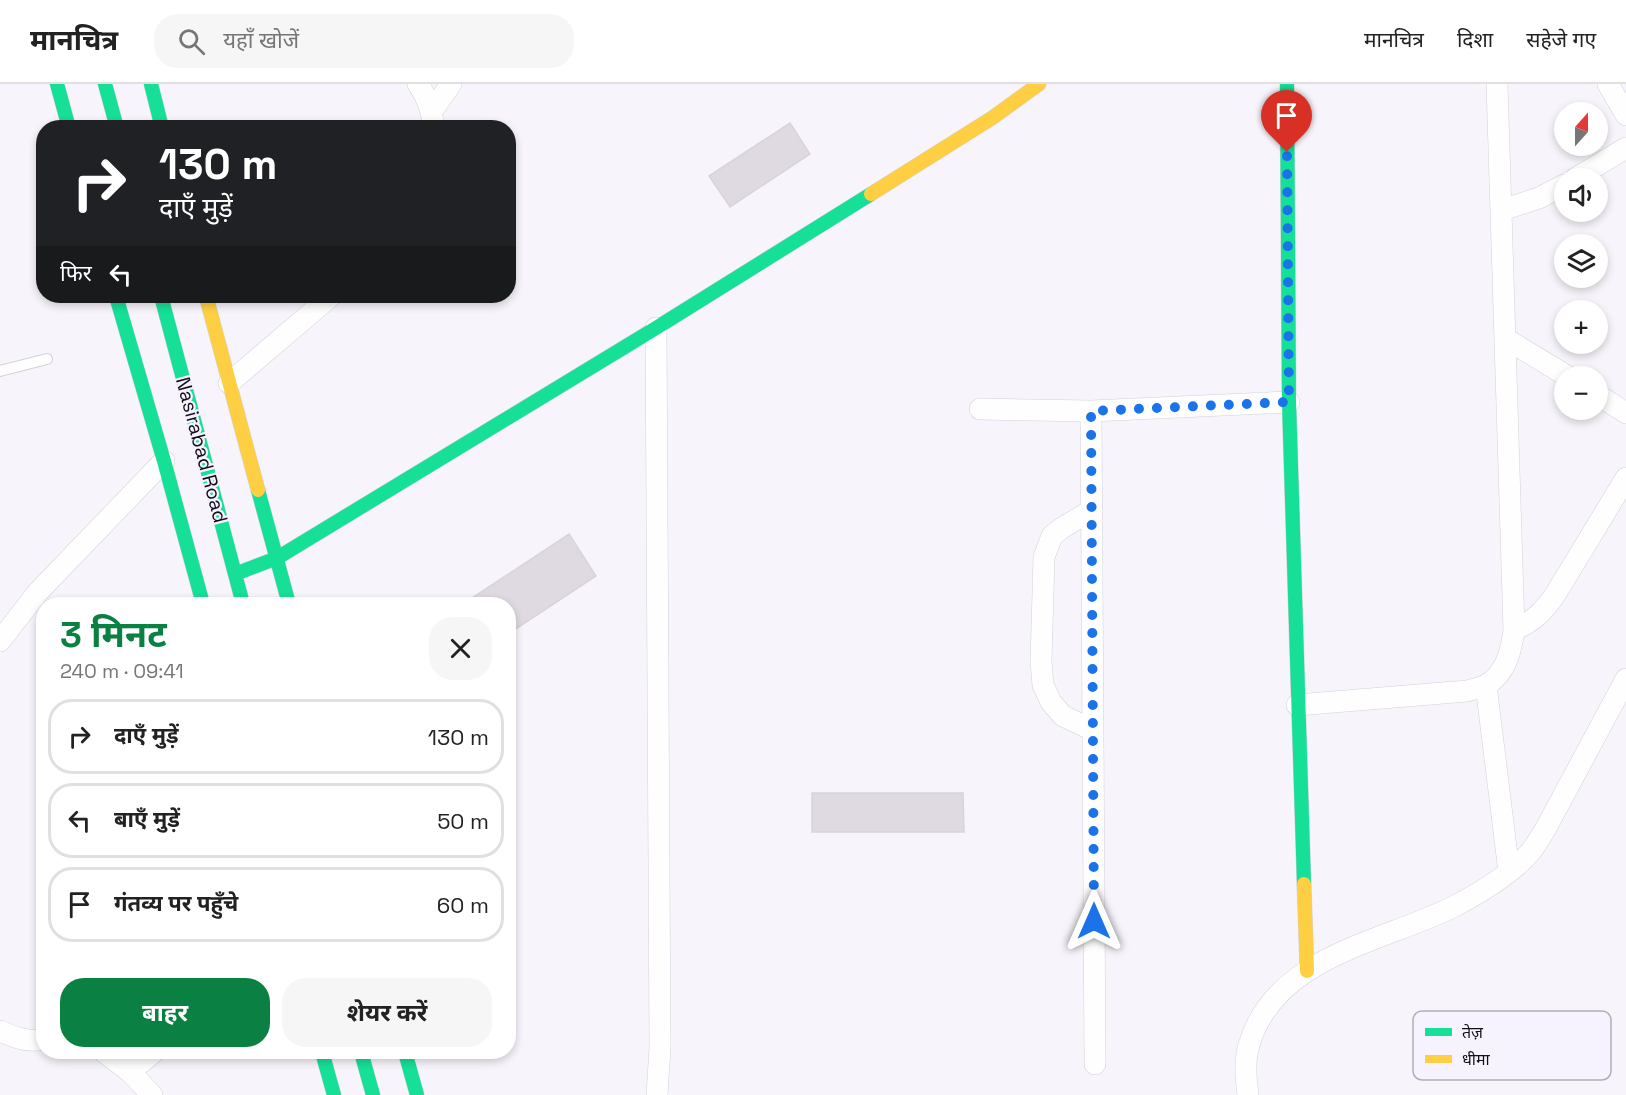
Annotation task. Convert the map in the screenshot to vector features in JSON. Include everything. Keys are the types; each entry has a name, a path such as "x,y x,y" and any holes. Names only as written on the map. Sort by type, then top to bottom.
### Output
{"main road":[{"path":"57,84 67,120"},
{"path":"105,84 115,120"},
{"path":"151,84 160,120"},
{"path":"235,574 277,558 656,328 992,118 1039,84"},
{"path":"1287,84 1289,402 1306,971"},
{"path":"118,303 200,597"},
{"name":"Nasirabad Road","path":"163,303 241,597"},
{"path":"208,303 287,597"},
{"path":"324,1059 334,1095"},
{"path":"363,1059 373,1095"},
{"path":"407,1059 417,1095"}],"street":[{"path":"418,84 433,119"},
{"path":"433,119 451,84"},
{"path":"1297,705 1467,691 1486,685 1502,670 1511,650 1514,630 1497,84"},
{"path":"1608,84 1626,115"},
{"path":"1592,168 1626,148"},
{"path":"1502,210 1539,198 1554,190"},
{"path":"229,383 323,303"},
{"path":"656,328 660,1036 657,1095"},
{"path":"1506,339 1554,368"},
{"path":"1608,401 1626,412"},
{"path":"981,409 1091,411 1289,402"},
{"path":"1091,411 1095,1064"},
{"path":"42,597 164,461"},
{"path":"1514,630 1529,623 1542,613 1626,478"},
{"path":"1092,510 1052,536 1044,557 1041,662 1042,685 1051,702 1063,716 1093,730"},
{"path":"0,641 36,603"},
{"path":"1248,1095 1246,1074 1249,1046 1262,1016 1279,993 1306,971 1337,954 1453,906 1509,872 1531,851 1546,828 1626,679"},
{"path":"1486,685 1509,872"},
{"path":"0,1031 24,1040 36,1041"},
{"path":"113,1059 130,1072 152,1095"},
{"path":"130,1072 146,1059"}],"lane":[{"path":"0,371 47,359"}],"building":[{"path":"790,123 810,154 730,207 709,176"},
{"path":"569,534 596,576 516,629 516,597 474,597"},
{"path":"812,793 963,793 964,832 812,832"}],"traffic: fast":[{"path":"57,84 67,120"},
{"path":"105,84 115,120"},
{"path":"151,84 160,120"},
{"path":"1287,84 1289,402 1304,884"},
{"path":"235,574 277,558 656,328 871,194"},
{"path":"118,303 201,597"},
{"path":"163,303 241,597"},
{"path":"258,490 287,597"},
{"path":"324,1059 334,1095"},
{"path":"363,1059 373,1095"},
{"path":"407,1059 417,1095"}],"traffic: slow":[{"path":"871,194 992,118 1039,84"},
{"path":"208,303 258,490"},
{"path":"1304,884 1307,971"}],"route":[{"path":"1094,921 1091,411 1289,402 1287,152"}]}
